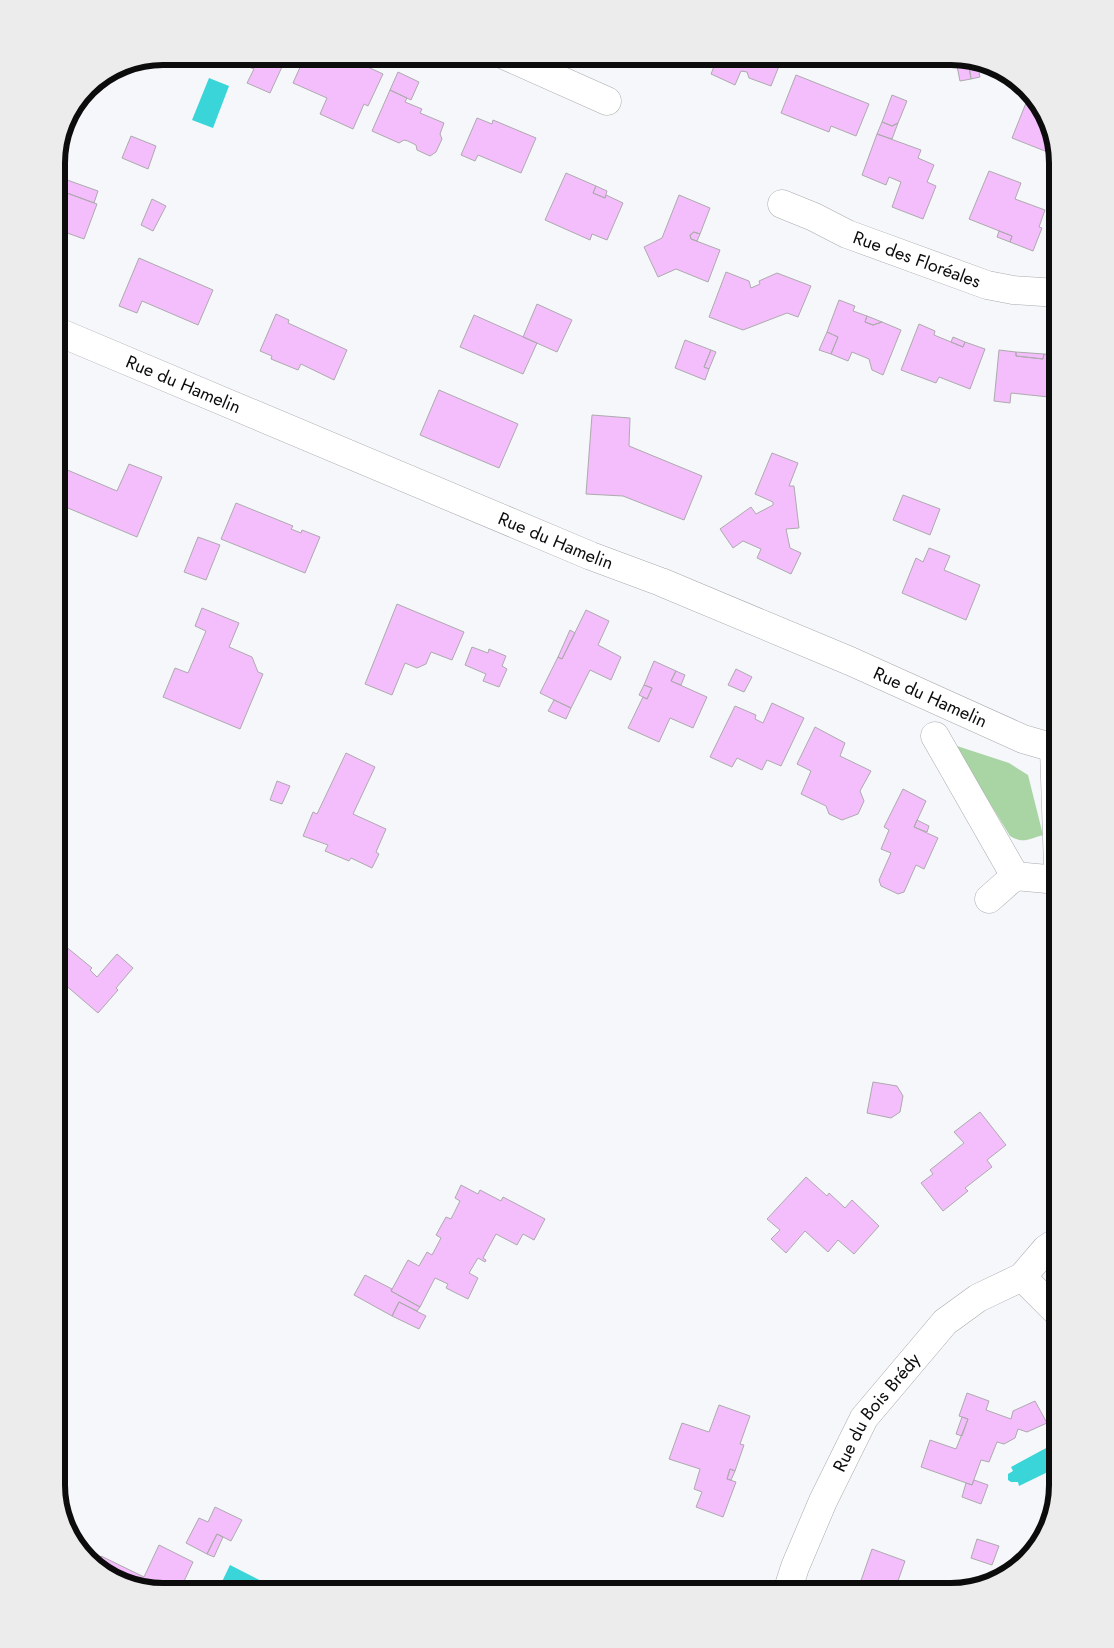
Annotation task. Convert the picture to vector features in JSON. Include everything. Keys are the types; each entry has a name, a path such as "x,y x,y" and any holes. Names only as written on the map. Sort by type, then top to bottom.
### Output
{"street":[{"path":"526,65 607,101"},
{"name":"Rue des Floréales","path":"782,204 814,216 847,234 987,285 1013,290 1049,292"},
{"name":"Rue du Hamelin","path":"65,335 591,556 661,582 850,661 1023,739 1049,745"},
{"path":"935,736 1015,876"},
{"path":"989,899 1015,876 1049,879"},
{"name":"Rue du Bois Brédy","path":"790,1583 823,1501 864,1418 945,1322 978,1298 1022,1277 1049,1248"},
{"path":"1022,1277 1049,1303"}],"green space":[{"path":"954,745 1009,763 1028,775 1043,835 1022,840 1010,836"}],"water":[{"path":"209,78 229,86 213,128 192,120"},
{"path":"1048,1447 1049,1449 1049,1471 1019,1486 1018,1482 1008,1480 1008,1474 1013,1471 1011,1467"},
{"path":"230,1565 265,1583 221,1583"}],"building":[{"path":"244,65 283,65 270,93 247,83 254,69"},
{"path":"301,65 363,65 383,74 368,106 364,104 353,129 320,114 327,98 293,83"},
{"path":"715,65 779,65 771,86 749,78 747,72 741,71 735,85 711,74"},
{"path":"957,65 969,67 971,79 960,81"},
{"path":"969,67 978,69 980,77 971,79"},
{"path":"398,72 419,82 411,100 390,90"},
{"path":"796,75 869,104 856,136 831,126 829,132 781,113"},
{"path":"390,90 407,98 405,102 422,109 420,113 444,123 440,134 442,139 436,152 430,156 417,150 416,145 408,141 404,140 399,143 372,131"},
{"path":"892,95 907,101 898,123 892,126 882,122"},
{"path":"1026,103 1028,104 1042,126 1048,152 1012,138"},
{"path":"477,118 492,124 493,120 536,138 521,173 478,155 475,161 461,155"},
{"path":"882,122 892,126 898,123 892,139 877,134"},
{"path":"877,134 921,150 918,158 934,165 927,182 936,186 923,219 892,207 901,182 889,177 886,185 862,175"},
{"path":"131,136 156,146 148,169 122,158"},
{"path":"989,171 1021,183 1015,199 1045,210 1039,227 1042,228 1033,251 1010,242 1012,236 969,219"},
{"path":"566,173 596,186 593,193 605,198 606,195 623,203 607,240 592,234 590,240 545,220"},
{"path":"65,179 98,191 94,203 65,192"},
{"path":"596,186 607,191 605,198 593,193"},
{"path":"65,192 97,204 84,239 65,232"},
{"path":"679,195 710,208 700,234 694,232 690,235 691,239 720,250 708,282 676,269 658,277 644,247 662,238"},
{"path":"152,199 166,206 153,231 141,225"},
{"path":"999,231 1012,236 1010,242 997,237"},
{"path":"694,232 700,234 697,241 691,239 690,235"},
{"path":"139,258 213,290 198,325 142,301 137,313 119,306"},
{"path":"726,272 749,281 751,288 760,284 759,281 777,273 811,286 798,317 787,313 743,330 709,317"},
{"path":"839,300 855,306 853,311 867,316 865,322 873,325 882,322 901,330 883,375 872,370 869,359 852,352 848,361 831,354 838,337 827,332"},
{"path":"537,304 572,320 557,352 523,337"},
{"path":"276,314 289,320 288,323 347,350 334,380 301,364 298,370 271,359 272,356 260,351"},
{"path":"474,315 537,343 523,374 460,347"},
{"path":"867,316 882,322 873,325 865,322"},
{"path":"919,324 935,331 934,335 963,347 965,342 985,349 970,389 939,377 936,383 901,370"},
{"path":"827,332 838,337 831,354 819,350"},
{"path":"953,337 965,342 963,347 951,342"},
{"path":"685,340 711,350 704,367 709,369 705,380 675,368"},
{"path":"711,350 716,352 709,369 704,367"},
{"path":"999,350 1016,352 1016,356 1043,359 1044,354 1049,354 1049,397 1011,393 1010,403 994,401"},
{"path":"1016,352 1044,354 1043,359 1016,356"},
{"path":"439,390 518,424 499,468 420,435"},
{"path":"592,415 630,418 629,446 702,476 684,520 623,496 586,494"},
{"path":"772,453 798,463 789,486 794,486 799,528 786,529 790,548 801,553 791,574 757,558 761,549 743,541 733,548 720,529 751,507 756,514 773,505 773,502 755,494"},
{"path":"129,464 162,477 137,537 65,507 65,469 117,491"},
{"path":"903,495 940,509 930,535 893,520"},
{"path":"236,503 293,526 291,529 301,533 302,530 320,537 305,573 221,539"},
{"path":"198,537 220,545 206,580 184,572"},
{"path":"929,548 950,556 944,570 980,585 966,620 902,593 916,558 923,562"},
{"path":"397,604 464,632 452,660 431,652 426,664 417,668 405,663 392,695 365,684"},
{"path":"202,608 239,623 229,647 252,657 258,672 263,674 240,729 163,697 175,668 188,673 206,631 195,626"},
{"path":"586,610 609,621 598,645 621,657 611,680 590,670 571,708 540,693 558,657 562,659"},
{"path":"570,630 575,633 562,659 558,657"},
{"path":"472,647 488,653 489,649 506,656 502,666 507,669 499,687 483,681 486,674 465,665"},
{"path":"654,661 676,671 671,681 707,697 693,728 670,718 659,742 628,728 643,697 647,699 652,688 644,685"},
{"path":"736,669 752,677 744,692 728,685"},
{"path":"676,671 685,675 681,685 671,681"},
{"path":"644,685 652,688 647,699 639,695"},
{"path":"554,700 571,708 566,719 548,711"},
{"path":"772,703 804,718 781,766 767,760 762,770 737,758 732,767 710,757 735,706 756,715 755,719 763,723"},
{"path":"815,727 845,743 840,756 871,771 860,791 864,801 858,814 842,820 829,814 826,806 801,794 811,771 797,764"},
{"path":"346,753 375,767 353,814 386,829 376,852 379,854 372,868 351,858 349,861 325,851 328,845 303,836 313,812 317,814"},
{"path":"277,781 290,786 282,804 270,800"},
{"path":"903,789 926,801 914,827 938,838 924,869 916,865 904,892 898,894 881,886 879,880 891,853 881,849 889,830 884,827"},
{"path":"917,820 929,826 927,832 914,827"},
{"path":"65,946 92,968 90,970 97,977 117,954 133,968 116,988 118,990 98,1013 65,985"},
{"path":"873,1082 897,1086 903,1096 900,1112 891,1118 867,1113"},
{"path":"980,1112 1006,1145 987,1160 992,1167 965,1188 968,1191 943,1211 921,1183 933,1174 930,1170 964,1143 954,1132"},
{"path":"806,1177 827,1196 829,1193 845,1208 852,1200 879,1226 854,1254 838,1240 828,1252 805,1231 786,1253 771,1239 780,1230 767,1219"},
{"path":"461,1185 478,1194 480,1190 501,1201 503,1197 545,1219 534,1240 523,1234 517,1245 496,1234 483,1258 486,1260 485,1262 478,1258 469,1273 478,1278 468,1299 446,1288 448,1284 435,1278 420,1307 391,1291 408,1260 419,1266 427,1252 432,1255 441,1238 436,1235 446,1217 451,1219 460,1201 455,1198"},
{"path":"365,1275 420,1307 417,1311 399,1302 392,1316 354,1295"},
{"path":"399,1302 426,1316 419,1329 392,1316"},
{"path":"967,1393 989,1401 986,1410 1011,1419 1013,1411 1035,1401 1047,1423 1027,1432 1018,1429 1015,1438 1004,1444 997,1442 989,1462 981,1460 972,1485 921,1467 930,1440 956,1449 968,1419 959,1416"},
{"path":"719,1405 750,1416 740,1444 744,1445 735,1471 730,1469 727,1479 736,1482 723,1517 696,1507 702,1492 694,1489 700,1469 669,1459 682,1423 709,1432"},
{"path":"962,1417 968,1419 962,1436 956,1434"},
{"path":"730,1469 735,1471 731,1480 727,1479"},
{"path":"974,1480 988,1485 981,1504 962,1497 966,1483 972,1485"},
{"path":"215,1507 242,1520 231,1541 217,1534 207,1554 186,1543 199,1518 208,1522"},
{"path":"217,1534 223,1537 214,1557 207,1554"},
{"path":"977,1539 999,1546 992,1565 971,1558"},
{"path":"159,1545 193,1562 183,1583 157,1583 132,1578 120,1573 99,1559 101,1556 144,1577"},
{"path":"872,1549 905,1561 897,1583 860,1583"}]}
